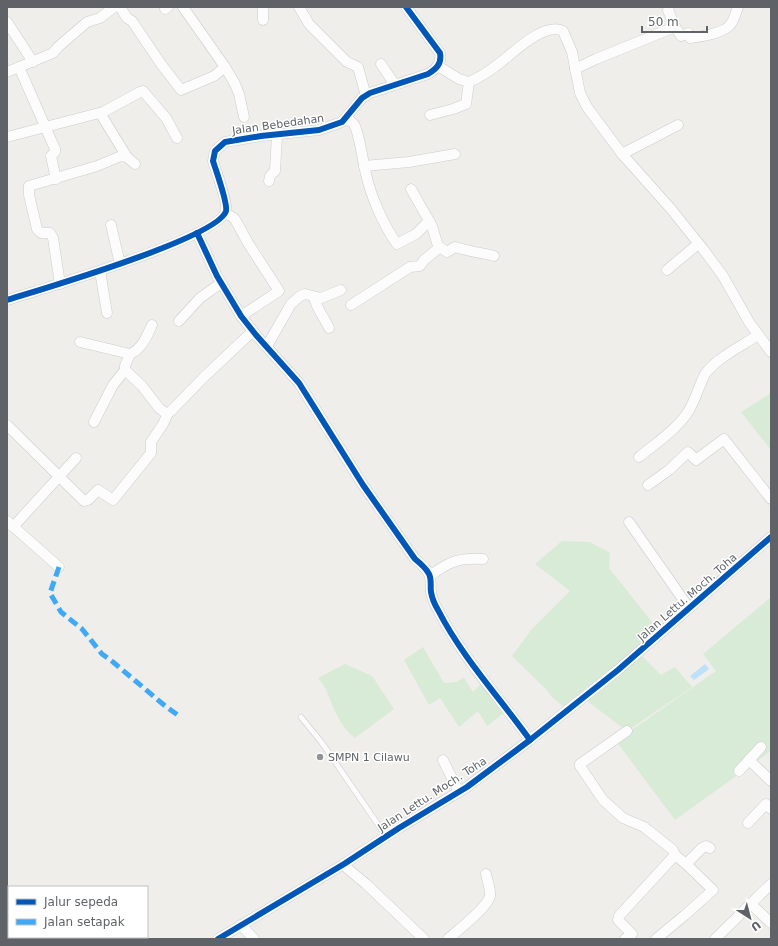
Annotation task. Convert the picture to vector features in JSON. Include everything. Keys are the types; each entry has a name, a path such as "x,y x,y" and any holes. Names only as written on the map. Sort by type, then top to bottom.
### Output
{"street":[{"path":"7,72 53,53 87,22 100,18 114,7"},
{"path":"120,7 127,18 132,21 181,90 214,76 225,67"},
{"path":"183,7 225,67 237,89 244,117"},
{"path":"263,7 263,20"},
{"path":"299,7 306,21 346,62 358,67 366,96"},
{"path":"406,7 440,53 441,59 438,66 458,79 469,82 485,74 526,42 551,30 561,30 565,34 572,52 580,93 587,107 622,154 672,209 723,276 749,322 771,352"},
{"path":"669,7 668,10 675,28 681,36 688,33 690,38 703,36 726,28 731,24 738,7"},
{"path":"7,22 33,62"},
{"path":"576,69 596,59 675,28"},
{"path":"381,64 394,85"},
{"name":"Jalan Bebedahan","path":"225,213 226,204 213,161 215,151 225,142 254,137 319,130 334,126 346,119 358,102 366,96 428,74 438,66"},
{"path":"19,67 55,149 55,152 51,157 56,179"},
{"path":"430,115 466,104 469,82"},
{"path":"7,137 100,113 143,91 166,118 177,138"},
{"path":"100,113 127,156 135,164"},
{"path":"346,119 355,125 366,176 378,207 397,244 416,234 429,221"},
{"path":"622,154 678,125"},
{"path":"269,181 270,176 274,171 278,135"},
{"path":"364,166 409,162 455,154"},
{"path":"60,284 53,238 50,233 39,232 37,229 28,187 30,185 56,179 97,166 121,156 127,156"},
{"path":"411,189 434,230 439,248 447,252 455,247 494,256"},
{"path":"7,300 100,271 162,249 197,233 217,221 225,213 234,218 248,243 279,291 241,316"},
{"path":"111,225 120,264"},
{"path":"197,233 221,283 241,316 252,331 299,383 363,485 415,558 430,576 431,593 438,609 456,639 485,682 530,740"},
{"path":"667,270 698,244"},
{"path":"351,305 409,268 420,266 424,260 439,248"},
{"path":"100,271 107,313"},
{"path":"179,321 200,298 221,283"},
{"path":"267,346 291,304 300,296 305,294 321,298 340,290"},
{"path":"314,297 316,304 329,328"},
{"path":"80,342 130,354 136,351 144,341 152,325"},
{"path":"7,425 84,501 88,500 98,490 113,500 151,453 151,442 168,413 252,331"},
{"path":"639,457 679,424 688,411 705,374 709,369 758,336"},
{"path":"94,422 113,385 125,370 130,354"},
{"path":"125,370 142,386 159,408 166,414 168,413"},
{"path":"648,485 669,470 688,452 696,460 724,439 771,498"},
{"path":"59,567 10,524 76,458"},
{"path":"629,522 689,608"},
{"name":"Jalan Lettu. Moch. Toha","path":"218,939 344,864 386,836 459,792 530,740 618,670 771,537"},
{"path":"430,576 454,561 466,558 483,559"},
{"path":"627,731 580,764 580,766 603,800 623,818 644,827 673,850 675,855 713,890 656,939"},
{"path":"739,771 761,747"},
{"path":"442,760 459,792"},
{"path":"749,760 771,781"},
{"path":"748,823 766,804 771,809"},
{"path":"686,864 704,846 710,848"},
{"path":"631,937 618,920 619,916 675,855"},
{"path":"344,864 348,870 366,884 420,938"},
{"path":"448,939 477,914 491,895 486,874"},
{"path":"715,939 771,884"},
{"path":"751,904 771,923"},
{"path":"241,925 254,939"}],"lane":[{"path":"301,717 322,743 386,836"}],"green space":[{"path":"771,393 771,450 741,412"},
{"path":"562,541 590,542 610,553 609,568 659,631 565,708 553,698 546,689 512,656 532,629 570,591 535,564"},
{"path":"770,598 771,751 675,820 616,741 716,671 703,654"},
{"path":"423,647 444,683 456,682 464,678 473,692 482,683 505,712 487,726 478,711 459,727 440,698 429,705 404,660"},
{"path":"641,655 661,675 675,667 692,687 627,731 586,700"},
{"path":"345,664 372,676 394,709 355,738 344,727 338,718 323,685 318,678"}],"water":[{"path":"705,664 709,669 694,680 690,676"}],"marked path":[{"path":"59,567 50,593 61,612 82,629 102,654 179,716"}],"cycle path":[{"path":"7,300 126,262 193,235 216,222 226,211 226,207 224,194 213,161 215,151 225,142 261,136 319,130 342,122 362,98 370,93 431,72 439,63 440,53 406,7"},
{"path":"197,233 217,276 241,316 299,383 363,485 415,559 428,572 430,576 433,599 458,644 530,740"},
{"path":"218,939 344,864 399,828 467,787 530,740 618,670 771,537"}],"place":[{"name":"SMPN 1 Cilawu","path":"320,757"}]}
